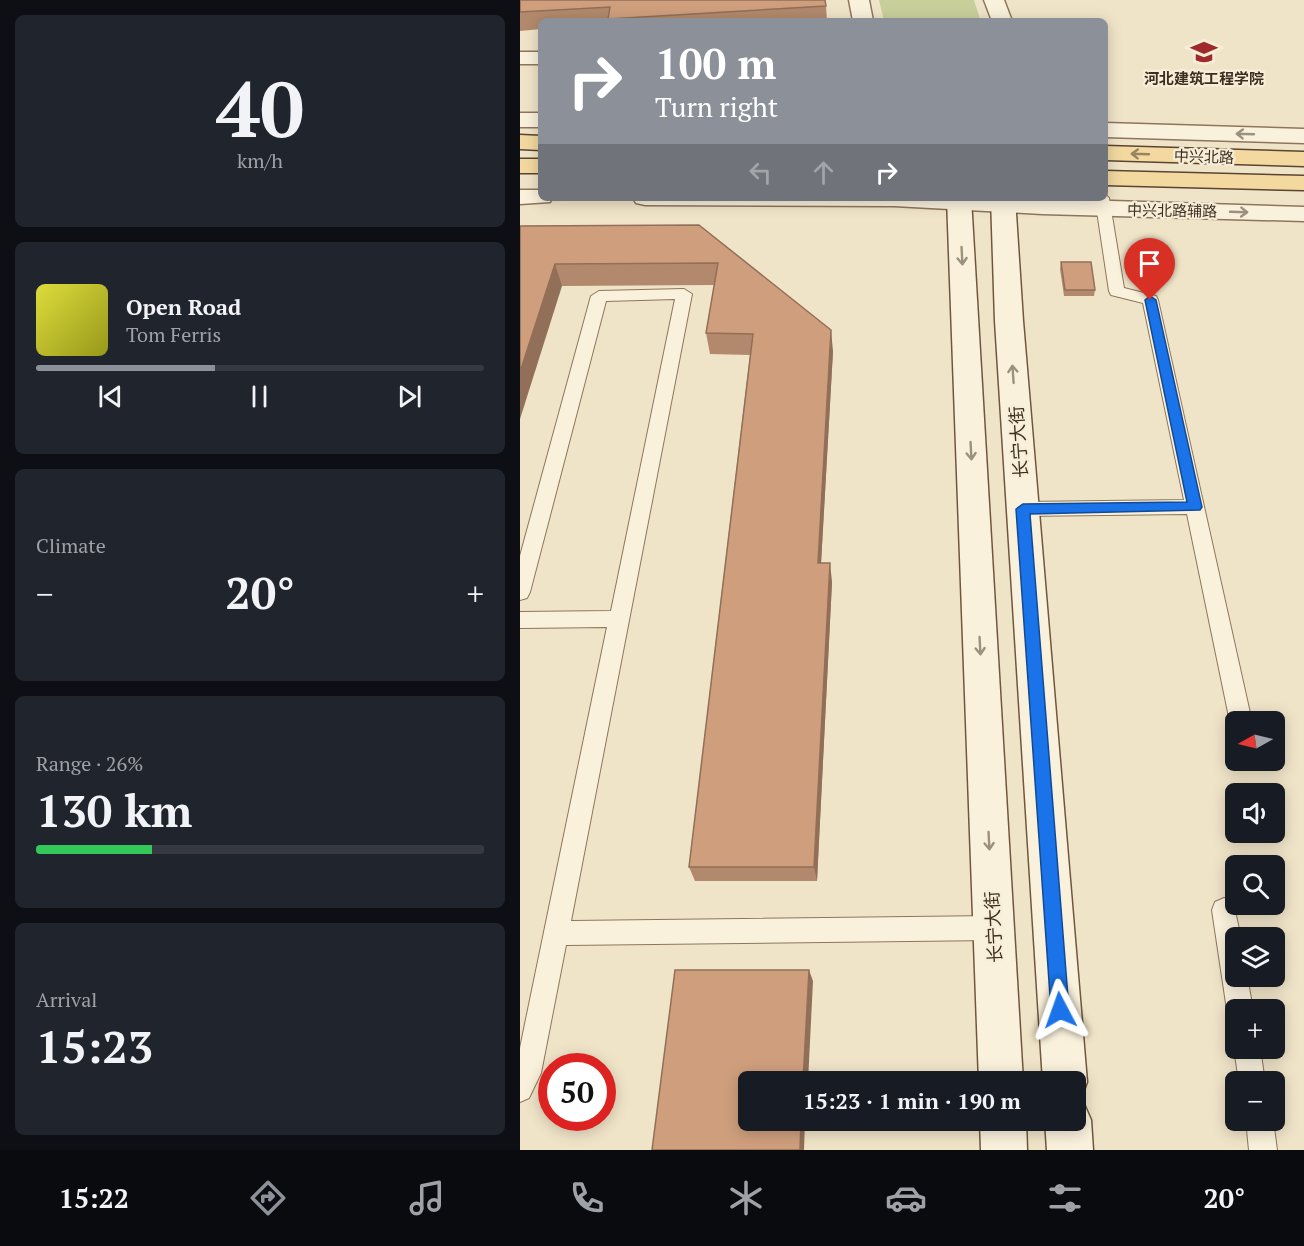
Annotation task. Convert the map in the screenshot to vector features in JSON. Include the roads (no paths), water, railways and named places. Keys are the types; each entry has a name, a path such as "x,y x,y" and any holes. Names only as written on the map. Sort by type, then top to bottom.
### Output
{"main road":[{"path":"859,0 863,18"},
{"path":"994,0 1001,18"},
{"path":"520,58 538,58"},
{"path":"520,120 538,120"},
{"path":"1108,130 1303,136"},
{"path":"520,142 538,142"},
{"name":"中兴北路","path":"1108,153 1303,159"},
{"path":"520,166 538,166"},
{"name":"中兴北路","path":"1108,178 1303,183"},
{"path":"520,197 538,197"},
{"name":"中兴北路辅路","path":"959,201 1103,203 1303,214"},
{"name":"长宁大街","path":"959,201 1000,1071"},
{"name":"长宁大街","path":"1003,202 1064,1071"},
{"path":"1003,1131 1004,1150"},
{"path":"1069,1131 1070,1150"}],"lane":[{"path":"1103,203 1117,291 1150,300 1239,711"},
{"path":"520,592 599,296 684,294 528,1073 520,1089"},
{"path":"1023,509 1195,507"},
{"path":"520,620 619,619"},
{"path":"1224,910 1238,999"},
{"path":"556,933 993,928"},
{"path":"1260,1131 1263,1150"}],"place":[{"name":"河北建筑工程学院","path":"1204,52"}]}
